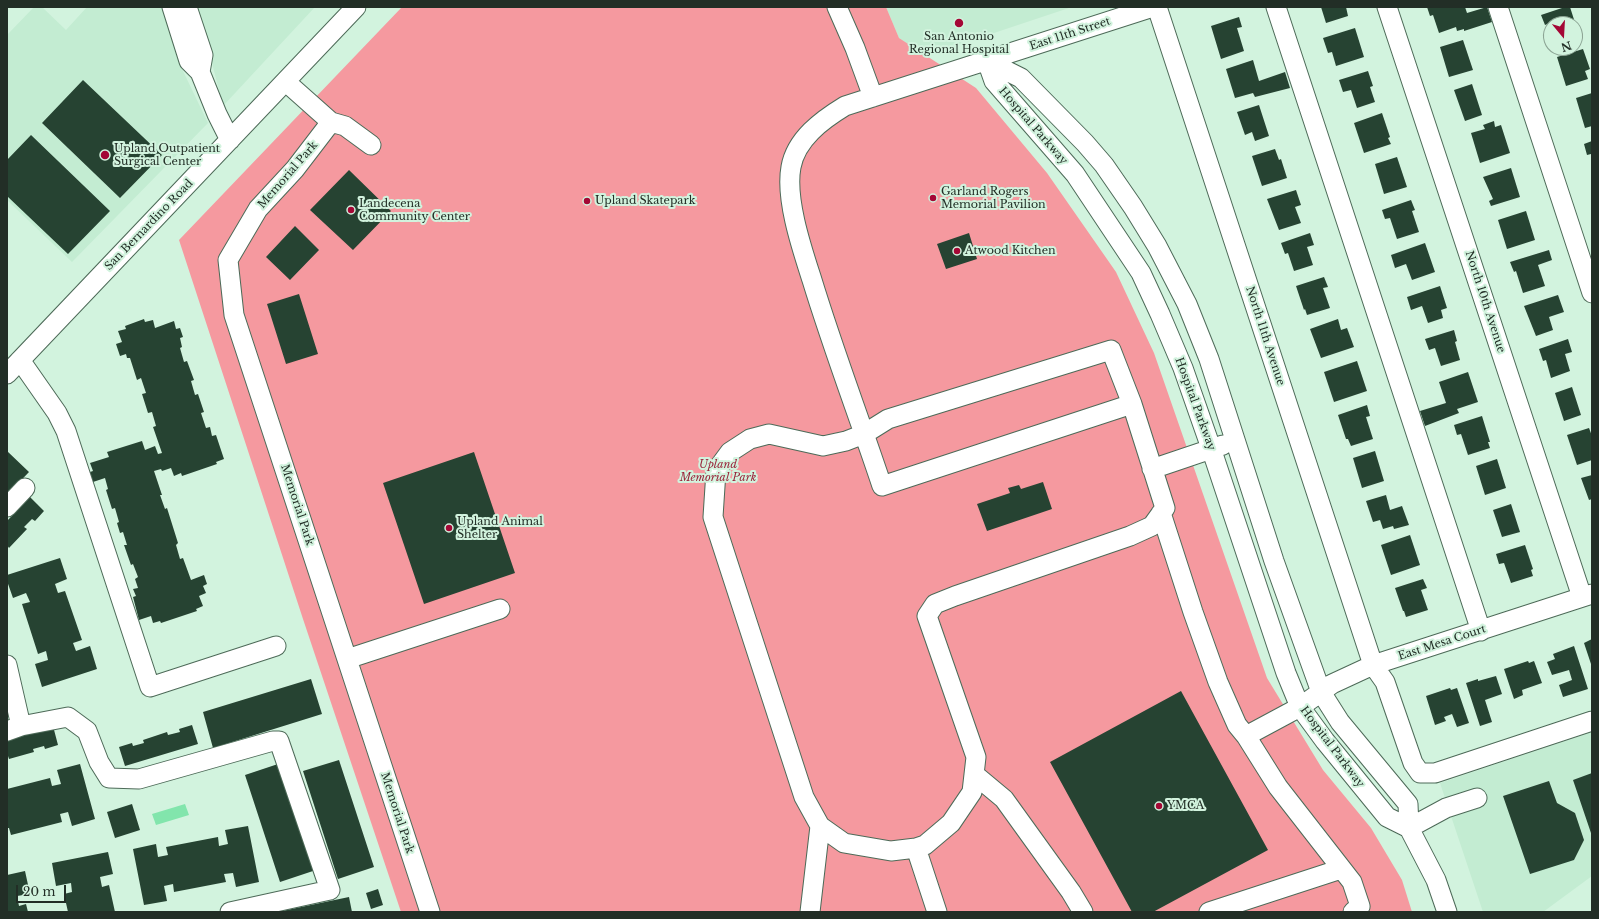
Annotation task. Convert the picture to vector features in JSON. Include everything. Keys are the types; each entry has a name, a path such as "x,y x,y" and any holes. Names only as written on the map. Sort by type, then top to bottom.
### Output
{"street":[{"path":"172,7 190,60 200,72 216,114 230,140"},
{"path":"187,7 202,55 200,72"},
{"name":"San Bernardino Road","path":"7,374 356,7"},
{"path":"836,7 855,48 873,97"},
{"name":"East 11th Street","path":"1132,404 882,486 828,330 801,246 790,194 790,168 798,148 810,132 825,119 845,106 1153,7"},
{"name":"North 11th Avenue","path":"1157,7 1373,665 1385,682 1413,763 1420,773 1435,773 1592,721"},
{"path":"1276,7 1481,631"},
{"name":"North 10th Avenue","path":"1387,7 1587,596"},
{"path":"1498,7 1592,293"},
{"name":"Hospital Parkway","path":"987,61 1021,78 1085,143 1104,165 1134,207 1157,246 1187,304 1209,359 1274,560 1321,692 1340,722 1408,804 1409,828 1436,880 1447,912"},
{"name":"Hospital Parkway","path":"987,61 994,81 1075,174 1141,273 1183,368 1286,673 1300,707 1387,818 1409,828"},
{"path":"286,82 331,122 345,126 371,145"},
{"name":"Memorial Park","path":"331,122 295,169 258,209 228,260 234,315 430,912"},
{"path":"1111,350 1132,404 1165,508 1152,526 1130,536 935,604 927,616 976,757 972,792 951,823 924,845 916,848 891,851 844,843 820,826 804,797 713,517 716,471 730,452 750,439 769,434 824,446 846,441 864,434 888,419 1111,350"},
{"path":"20,360 57,413 66,431 150,687 276,646"},
{"path":"1152,469 1211,448 1236,441"},
{"path":"7,507 25,488"},
{"path":"1161,513 1192,612 1236,725 1246,736 1278,787 1352,882 1360,906 1353,912"},
{"name":"East Mesa Court","path":"1246,736 1300,707 1332,684 1373,665 1587,596"},
{"path":"347,659 500,609"},
{"path":"7,665 14,729 68,717 87,730 99,762 109,778 139,779 273,741 279,741 330,890 230,912"},
{"path":"974,774 1004,799 1071,892 1083,912"},
{"path":"1409,828 1446,808 1477,798"},
{"path":"810,912 820,826"},
{"path":"916,848 937,912"},
{"path":"1209,912 1341,869"}],"shaded area":[{"path":"34,7 42,7 66,30 87,7 162,7 183,71 208,123 72,262 7,200 7,35"},
{"path":"195,7 315,7 223,106"},
{"name":"San Antonio Regional Hospital","path":"886,7 1072,7 925,56 899,38"},
{"path":"1592,732 1592,876 1543,912 1483,912 1440,783"},
{"path":"185,804 189,815 156,825 152,814"}],"green space":[{"name":"Upland Memorial Park","path":"402,7 886,7 899,38 976,88 1047,173 1116,272 1154,353 1267,678 1323,770 1371,828 1402,880 1412,912 401,912 179,240"}],"building":[{"path":"1321,7 1346,7 1348,16 1326,23"},
{"path":"1427,7 1465,7 1467,13 1487,7 1492,22 1464,31 1464,29 1457,31 1456,27 1439,33 1433,15 1430,16"},
{"path":"1565,7 1570,7 1573,16 1543,16 1543,20 1541,15"},
{"path":"1239,17 1242,27 1237,28 1244,51 1221,59 1211,26"},
{"path":"1355,28 1364,57 1336,66 1332,52 1328,53 1323,38"},
{"path":"1463,40 1473,70 1449,77 1440,47"},
{"path":"1583,49 1590,69 1585,71 1588,79 1566,86 1557,57 1583,56"},
{"path":"1253,60 1259,81 1285,72 1290,88 1255,97 1253,93 1235,98 1226,69"},
{"path":"1368,71 1373,86 1370,87 1375,102 1357,108 1351,90 1343,92 1339,80"},
{"path":"83,80 162,155 120,198 42,123"},
{"path":"1472,84 1482,115 1465,121 1454,90"},
{"path":"1592,93 1592,126 1585,128 1576,98"},
{"path":"1259,105 1269,136 1255,141 1252,132 1245,135 1237,112"},
{"path":"1382,113 1390,137 1388,138 1391,144 1364,153 1354,123"},
{"path":"1494,121 1495,127 1501,125 1510,153 1480,163 1471,133 1485,129 1483,125"},
{"path":"31,135 110,211 68,254 7,196 7,160"},
{"path":"1592,141 1592,157 1591,154 1587,155 1584,144"},
{"path":"1275,149 1279,160 1281,159 1287,178 1262,186 1252,156"},
{"path":"1397,157 1407,187 1384,194 1375,164"},
{"path":"1511,168 1520,197 1491,206 1489,201 1493,199 1483,177"},
{"name":"Landecena Community Center","path":"349,170 391,211 353,250 310,210"},
{"path":"1296,190 1301,205 1295,207 1301,223 1279,230 1267,199"},
{"path":"1411,200 1415,210 1412,211 1419,232 1397,239 1390,218 1385,219 1382,210"},
{"path":"1526,211 1535,240 1507,249 1498,220"},
{"path":"295,226 319,250 290,280 266,257"},
{"name":"Atwood Kitchen","path":"969,233 977,259 946,269 937,244"},
{"path":"1310,233 1314,245 1307,247 1313,265 1294,271 1288,253 1285,254 1281,243"},
{"path":"1425,243 1435,272 1412,280 1406,264 1395,268 1391,255"},
{"path":"1549,250 1552,260 1538,265 1545,286 1523,293 1516,271 1514,272 1510,262"},
{"path":"1324,277 1328,287 1323,288 1330,308 1307,315 1296,286"},
{"path":"1440,286 1447,308 1441,310 1443,318 1428,323 1422,306 1411,310 1407,297"},
{"path":"299,294 318,354 286,364 267,304"},
{"path":"1558,295 1564,312 1549,317 1553,330 1536,336 1524,306"},
{"path":"144,319 145,322 153,320 155,328 174,321 176,329 180,328 183,337 180,338 182,347 180,348 184,362 187,361 194,380 191,381 195,395 198,394 204,412 201,413 206,428 210,427 212,436 216,435 224,459 216,462 217,464 182,476 181,473 174,476 171,468 162,471 161,469 154,471 162,495 160,495 165,509 167,508 178,543 176,545 180,559 183,558 191,580 204,575 207,584 203,586 206,593 199,596 203,606 196,609 197,611 161,623 160,621 153,623 151,616 139,620 133,597 136,596 133,589 138,588 135,579 138,577 133,564 131,565 124,545 127,545 123,532 120,533 115,508 112,509 106,490 108,489 105,478 93,482 90,472 93,471 90,463 109,457 107,452 142,441 145,450 155,446 158,454 162,453 153,427 156,426 152,412 148,413 142,394 146,393 141,378 137,380 130,358 127,358 126,354 120,356 116,344 122,342 118,331 126,329 125,326"},
{"path":"1338,319 1341,330 1347,328 1354,347 1321,358 1310,329"},
{"path":"1454,330 1457,341 1455,342 1460,360 1441,366 1435,348 1429,350 1425,339"},
{"path":"1568,339 1572,352 1565,354 1570,371 1551,378 1546,360 1543,361 1539,349"},
{"path":"1357,361 1367,391 1334,402 1324,372"},
{"path":"1468,372 1478,402 1457,409 1459,413 1425,426 1420,411 1446,403 1439,382"},
{"path":"1572,387 1581,415 1564,421 1555,393"},
{"path":"1367,405 1370,416 1366,417 1373,439 1351,446 1348,439 1346,439 1338,415"},
{"path":"1482,416 1490,442 1488,442 1490,448 1468,455 1461,434 1457,435 1454,425"},
{"path":"1589,428 1592,436 1592,460 1577,465 1567,435"},
{"path":"7,451 29,472 7,495"},
{"path":"1375,451 1384,481 1362,488 1353,458"},
{"name":"Upland Animal Shelter","path":"474,452 515,573 424,604 383,483"},
{"path":"1497,459 1506,488 1485,495 1476,466"},
{"path":"1592,475 1592,499 1589,500 1581,478"},
{"path":"1043,482 1052,509 987,531 977,504 1010,493 1008,488 1019,485 1021,489"},
{"path":"1386,495 1390,510 1402,506 1409,525 1394,529 1393,526 1383,529 1380,520 1373,522 1366,501"},
{"path":"30,497 44,511 35,521 32,519 24,527 27,529 9,548 7,545 7,521"},
{"path":"1511,504 1520,532 1502,537 1493,510"},
{"path":"1410,535 1420,565 1391,575 1381,545"},
{"path":"1525,545 1533,569 1531,570 1533,576 1511,583 1504,563 1499,564 1496,554"},
{"path":"60,558 67,579 55,584 58,593 65,591 82,640 73,643 76,651 90,646 97,669 42,687 35,664 48,660 46,651 38,654 22,604 30,602 26,593 13,598 7,581 7,575"},
{"path":"1423,579 1427,588 1421,590 1428,610 1406,617 1395,588"},
{"path":"1592,639 1592,667 1584,643"},
{"path":"1574,646 1588,689 1563,697 1559,685 1572,680 1569,670 1552,675 1547,662 1555,659 1553,654"},
{"path":"1528,661 1529,663 1534,661 1542,683 1522,690 1523,695 1514,699 1504,669"},
{"path":"1496,676 1502,694 1485,700 1492,722 1480,726 1466,683"},
{"path":"311,679 322,714 213,748 203,712"},
{"path":"1450,688 1451,690 1457,688 1469,723 1457,727 1452,714 1444,717 1446,721 1435,725 1426,696"},
{"name":"YMCA","path":"1181,691 1268,850 1153,912 1132,912 1050,762"},
{"path":"192,725 198,744 125,766 119,747 132,743 133,746 144,743 143,740 167,732 168,735 180,732 179,729"},
{"path":"53,726 58,745 45,749 44,746 33,749 34,752 9,759 7,756 7,739"},
{"path":"339,760 374,867 338,879 303,771"},
{"path":"281,763 316,870 280,882 245,775"},
{"path":"80,764 95,819 72,826 68,812 60,814 62,822 11,835 9,828 7,828 7,789 50,778 52,786 61,784 57,770"},
{"path":"1592,773 1592,836 1573,780"},
{"path":"1549,781 1557,803 1575,813 1584,840 1574,860 1530,874 1503,796"},
{"path":"132,804 140,830 115,838 107,812"},
{"path":"248,826 259,882 236,887 233,873 224,874 226,882 174,892 173,884 164,886 167,901 144,905 133,849 156,844 158,857 168,855 166,847 218,837 219,846 228,844 225,830"},
{"path":"108,852 113,874 100,877 102,887 109,885 115,912 68,912 64,894 72,892 71,883 56,886 52,863"},
{"path":"25,871 30,894 17,896 19,906 26,904 28,912 7,912 7,875"},
{"path":"378,889 383,905 371,909 366,893"},
{"path":"349,897 352,912 282,912 282,911"}],"place":[{"name":"San Antonio Regional Hospital","path":"959,23"},
{"name":"Upland Outpatient Surgical Center","path":"105,155"},
{"name":"Garland Rogers Memorial Pavilion","path":"933,198"},
{"name":"Upland Skatepark","path":"587,201"},
{"name":"Landecena Community Center","path":"351,210"},
{"name":"Atwood Kitchen","path":"957,251"},
{"name":"Upland Animal Shelter","path":"449,528"},
{"name":"YMCA","path":"1159,806"}]}
